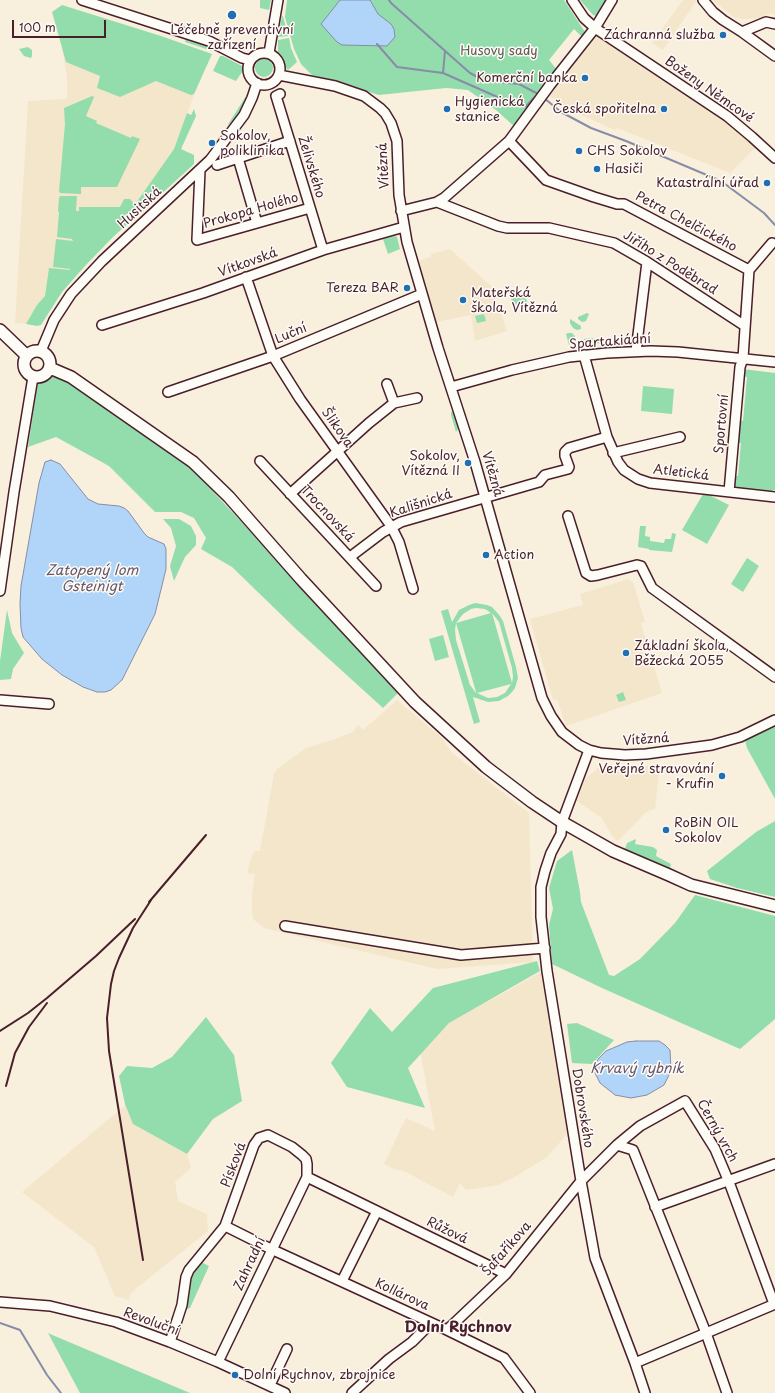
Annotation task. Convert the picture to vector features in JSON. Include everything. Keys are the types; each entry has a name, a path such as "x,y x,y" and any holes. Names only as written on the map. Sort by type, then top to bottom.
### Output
{"main road":[{"path":"0,330 27,356"},
{"path":"41,351 49,358 50,368 43,376 33,377 25,370 24,362 27,356 32,352 41,351"},
{"path":"50,368 70,377 193,462 229,497 301,579 415,702 486,767 532,802 562,822 613,851 691,885 775,906"}],"street":[{"path":"82,0 209,41 242,58 250,60"},
{"path":"269,53 278,0"},
{"name":"Boženy Němcové","path":"572,0 584,18 595,28 727,116 775,158"},
{"path":"401,211 437,202 509,141 550,85 595,28 612,0"},
{"path":"703,0 713,12 723,20 775,56"},
{"path":"742,32 766,22 775,24"},
{"path":"269,53 275,56 279,61 279,75 276,80 270,84 262,85 251,78 248,72 248,65 250,60 259,54 269,53"},
{"name":"Vítězná","path":"279,75 316,82 354,92 370,100 385,113 394,129 397,141 397,177 401,211 422,294 436,344 475,462 542,698 550,716 562,732 579,745 589,750 625,755 684,750 712,745 740,737 775,720"},
{"name":"Husitská","path":"41,351 54,320 78,285 200,170 217,152 244,115 257,83"},
{"name":"Želivského","path":"280,94 276,96 323,250"},
{"path":"217,165 290,141"},
{"name":"Petra Chelčického","path":"509,141 546,180 594,197 617,204 624,204 749,270"},
{"path":"238,158 257,223"},
{"name":"Prokopa Holého","path":"200,170 197,240 310,208"},
{"name":"Jiřího z Poděbrad","path":"437,202 498,226 507,228 549,228 610,242 647,262 745,326"},
{"name":"Vítkovská","path":"102,325 203,293 323,250 404,227"},
{"path":"749,270 772,243"},
{"path":"636,351 647,262"},
{"name":"Sportovní","path":"729,492 740,367 743,358 749,270"},
{"name":"Šlikova","path":"246,277 273,356 391,526 399,542 413,589"},
{"name":"Luční","path":"168,392 273,356 422,294"},
{"name":"Spartakiádní","path":"451,387 512,370 584,355 636,351 678,352 775,362"},
{"name":"Atletická","path":"584,355 607,437 613,453 624,470 644,482 775,496"},
{"path":"0,591 14,492 33,377"},
{"path":"387,384 394,403"},
{"path":"290,494 394,403 417,398"},
{"path":"485,497 539,482 545,475 568,469 565,456 566,450 593,440 607,437"},
{"path":"613,453 680,437"},
{"name":"Trocnovská","path":"260,461 376,586"},
{"name":"Kališnická","path":"350,557 391,526 471,503 485,497"},
{"path":"568,516 586,573 591,576 598,576 637,564 641,566 652,588 775,677"},
{"path":"0,700 49,704"},
{"name":"Dobrovského","path":"589,750 562,822 561,834 551,853 545,871 541,887 541,917 581,1180 595,1258 645,1393"},
{"path":"285,926 461,955 545,948"},
{"name":"Černý vrch","path":"581,1180 640,1126 685,1101 715,1149 729,1182 774,1304 635,1363"},
{"name":"Písková","path":"170,1342 182,1305 186,1277 189,1270 225,1226 254,1146 259,1138 268,1135 292,1147 302,1155 306,1159 307,1164 306,1177"},
{"path":"618,1145 633,1150 706,1333 727,1393"},
{"name":"Černý vrch","path":"655,1207 729,1182 775,1164"},
{"name":"Růžová","path":"306,1177 506,1274"},
{"name":"Zahradní","path":"218,1362 306,1177"},
{"name":"Šafaříkova","path":"447,1330 506,1274 581,1180"},
{"path":"342,1281 377,1211"},
{"path":"225,1226 271,1249"},
{"name":"Kollárova","path":"271,1249 431,1322 504,1358 530,1393"},
{"name":"Revoluční","path":"0,1302 50,1306 116,1322 218,1362 285,1393"},
{"path":"352,1393 389,1359 412,1342 431,1322"},
{"path":"270,1385 287,1349"}],"shaded area":[{"path":"683,0 697,0 663,50 652,43"},
{"path":"712,0 775,0 775,15 771,13 759,18 741,19 734,17"},
{"path":"95,23 209,60 174,149 136,204 26,324 15,323 28,101 67,99 67,77 62,48"},
{"path":"593,35 597,35 705,105 757,146 730,173 617,128 615,130 579,114 549,96"},
{"name":"Mateřská škola, Vítězná","path":"450,249 491,286 507,331 475,341 471,315 436,322 419,261 431,257 431,254"},
{"path":"628,579 633,582 645,622 641,623 662,693 566,726 557,699 553,700 530,619 583,605 580,594"},
{"path":"397,700 442,738 451,752 529,813 533,962 437,969 264,928 253,919 252,894 255,874 247,873 252,855 255,851 260,851 274,774 277,769 306,748 353,732 358,725 363,730"},
{"path":"660,764 655,809 646,812 618,841 612,836 602,818 577,801 585,779 598,768 648,766"},
{"path":"541,972 567,1134 547,1157 513,1178 498,1185 466,1190 460,1183 453,1197 404,1171 394,1169 384,1164 406,1118 435,1131 420,1051 457,1016 495,998"},
{"path":"129,1102 133,1124 187,1154 191,1168 175,1182 178,1201 207,1214 208,1231 134,1290 130,1294 129,1300 115,1296 94,1247 22,1192"}],"green space":[{"path":"260,0 271,0 269,10 260,8"},
{"name":"Husovy sady","path":"287,0 564,0 585,32 582,37 574,29 549,60 557,70 516,128 496,110 468,90 446,88 379,95 312,75 301,64 294,49 285,17"},
{"path":"580,0 606,0 597,16 593,15"},
{"path":"62,5 161,36 212,54 194,94 191,95 156,81 120,97 97,88 100,76 66,62 52,12"},
{"path":"282,16 288,36 278,37"},
{"path":"186,38 211,47 212,51 185,42"},
{"path":"289,38 291,48 297,62 288,70 284,66 278,54 278,40"},
{"path":"28,47 32,50 31,58 24,56 19,49"},
{"path":"220,56 223,56 242,66 244,69 236,81 213,71"},
{"path":"260,59 268,59 273,64 271,75 268,77 260,77 255,72 255,64"},
{"path":"248,93 244,106 239,115 227,126"},
{"path":"92,96 94,97 86,116 97,121 96,123 131,138 132,136 140,139 117,187 81,187 81,194 60,193 65,124 64,108"},
{"path":"194,109 196,116 181,149 194,155 194,164 143,211 136,203 174,149 187,113 191,115"},
{"path":"60,196 77,196 76,211 79,211 79,207 120,207 124,199 130,199 141,212 113,237 85,266 62,292 41,325 37,326 26,324 37,305 45,296 49,268 70,270 53,267 56,239 73,241 72,239 57,237"},
{"path":"395,236 397,237 400,249 388,254 383,239"},
{"path":"525,295 528,304 514,308 511,299"},
{"path":"587,313 589,314 586,321 582,322 578,319 578,317"},
{"path":"484,314 486,321 477,323 475,316"},
{"path":"570,319 581,326 581,329 577,330 573,328 570,323"},
{"path":"572,333 575,336 575,339 569,345 566,334"},
{"path":"591,338 603,343 578,345 584,339"},
{"path":"743,369 775,373 775,490 772,490 771,492 734,488 733,476 738,476 741,443 736,442 738,420 743,421 747,377 742,376"},
{"path":"50,376 61,378 190,467 400,691 383,708 296,629 232,567 201,549 206,538 194,518 181,512 155,512 109,466 56,437 28,447 38,382"},
{"path":"643,386 674,389 672,414 641,411"},
{"path":"455,411 460,426 456,432 451,415 451,412"},
{"path":"703,494 709,495 729,505 707,544 682,530"},
{"path":"163,519 179,519 191,526 196,536 196,545 185,557 174,581 170,566 176,546 171,528"},
{"path":"640,526 646,526 645,536 650,537 650,541 664,543 665,539 671,539 672,533 676,534 672,552 649,550 638,547"},
{"path":"747,558 759,566 743,592 731,584"},
{"path":"475,603 487,605 492,607 500,616 503,621 518,678 512,692 499,701 488,702 473,697 480,722 474,724 441,611 448,609 452,622 459,610","holes":["476,608 485,609 491,613 456,623 463,614","492,613 499,622 512,668 512,683","456,623 476,693 470,685 456,640","511,684 505,693 497,697 488,698 477,693"]},
{"path":"7,610 12,633 24,653 13,669 11,679 0,680 0,661"},
{"path":"443,635 449,657 435,661 429,639"},
{"path":"623,692 626,700 619,702 616,695"},
{"path":"775,724 775,799 747,748 745,740"},
{"path":"775,821 775,897 737,888 710,879 707,871 756,832"},
{"path":"636,839 635,844 653,847 657,850 656,856 671,864 670,868 625,849 627,843"},
{"path":"572,850 581,902 609,975 614,976 640,959 675,923 695,895 775,916 775,1019 740,1049 602,988 552,964 549,925 553,909 549,888 557,861"},
{"path":"537,961 540,971 449,1023 408,1068 425,1108 347,1087 331,1063 370,1008 392,1032 433,988"},
{"path":"206,1017 234,1055 242,1101 213,1119 187,1154 133,1124 125,1104 119,1076 127,1066 152,1068 172,1057"},
{"path":"577,1023 614,1040 592,1064 572,1063 567,1024"},
{"path":"199,1261 209,1266 190,1308 184,1310 190,1275"},
{"path":"48,1333 50,1334 190,1393 80,1393"}],"water":[{"path":"340,0 370,0 378,14 391,24 394,29 395,37 387,46 342,45 337,42 321,24"},
{"name":"Zatopený lom Gsteinigt","path":"51,460 60,464 88,499 98,504 119,506 124,508 148,537 164,544 166,549 166,569 155,614 122,680 111,690 105,692 97,692 83,687 62,675 42,659 23,637 20,604 21,586 39,483 45,462"},
{"name":"Krvavý rybník","path":"659,1041 665,1045 670,1050 671,1071 664,1085 647,1095 631,1098 615,1095 600,1083 594,1071 595,1064 606,1051 627,1042"}],"waterway":[{"path":"389,0 470,73 485,81 519,84 540,95"},
{"path":"377,44 397,67 443,73"},
{"path":"445,51 443,73 502,99 526,106 538,94"},
{"path":"544,98 561,112 591,128 721,181 764,213 775,225"},
{"path":"0,1323 20,1330 47,1375 61,1393"}],"railway":[{"path":"149,902 206,835"},
{"path":"143,1260 109,1051 107,1018 114,971 133,928 153,897"},
{"path":"0,1031 28,1013 47,998 96,956 135,919"},
{"path":"6,1086 15,1053 29,1027 47,1003"}],"place":[{"name":"Léčebně preventivní zařízení","path":"232,15"},
{"name":"Záchranná služba","path":"723,35"},
{"name":"Komerční banka","path":"585,78"},
{"name":"Hygienická stanice","path":"447,109"},
{"name":"Česká spořitelna","path":"664,109"},
{"name":"Sokolov, poliklinika","path":"212,143"},
{"name":"CHS Sokolov","path":"579,151"},
{"name":"Hasiči","path":"597,169"},
{"name":"Katastrální úřad","path":"767,183"},
{"name":"Tereza BAR","path":"407,288"},
{"name":"Mateřská škola, Vítězná","path":"463,300"},
{"name":"Sokolov, Vítězná II","path":"468,463"},
{"name":"Action","path":"486,555"},
{"name":"Základní škola, Běžecká 2055","path":"626,653"},
{"name":"Veřejné stravování - Krufin","path":"722,776"},
{"name":"RoBiN OIL Sokolov","path":"666,830"},
{"name":"Dolní Rychnov, zbrojnice","path":"235,1375"}],"district":[{"name":"Dolní Rychnov","path":"458,1328"}]}
